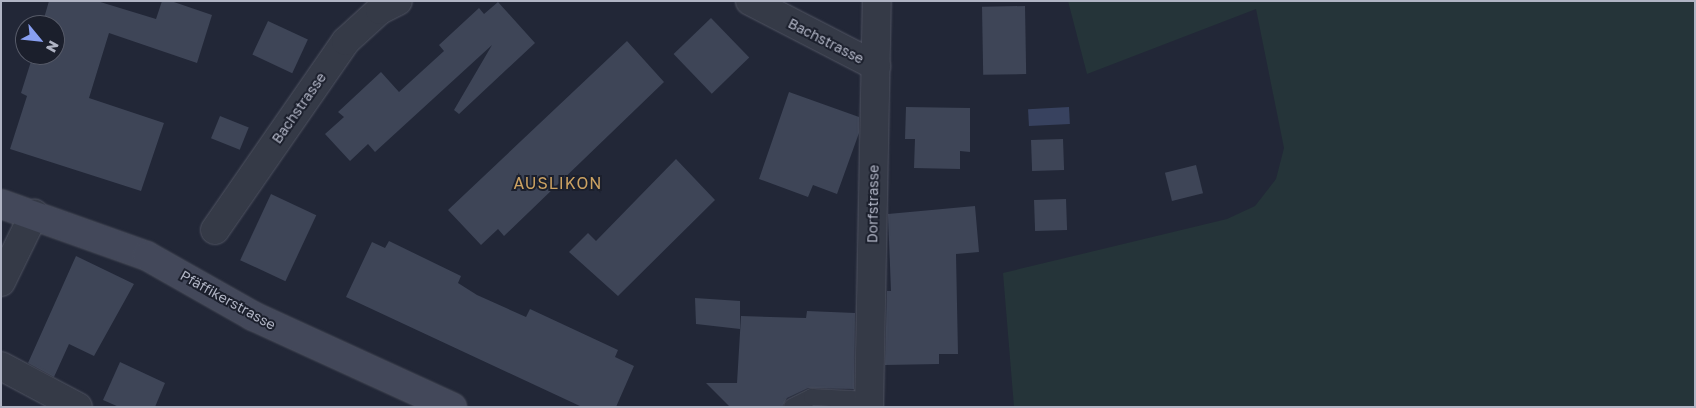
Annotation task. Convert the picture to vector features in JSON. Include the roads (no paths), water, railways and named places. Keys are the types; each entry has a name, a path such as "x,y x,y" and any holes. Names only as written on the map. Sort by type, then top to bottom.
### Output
{"main road":[{"name":"Pfäffikerstrasse","path":"1,204 34,214 147,256 253,316 452,407"}],"street":[{"name":"Bachstrasse","path":"215,230 346,41 380,10 398,1"},
{"name":"Bachstrasse","path":"750,1 876,66"},
{"name":"Dorfstrasse","path":"869,403 877,1"},
{"path":"1,282 34,214"},
{"path":"1,366 78,407"}],"lane":[{"path":"792,407 812,397 869,403"}],"water":[{"path":"1069,107 1070,124 1029,126 1028,109"}],"district":[{"name":"AUSLIKON","path":"558,183"}]}
